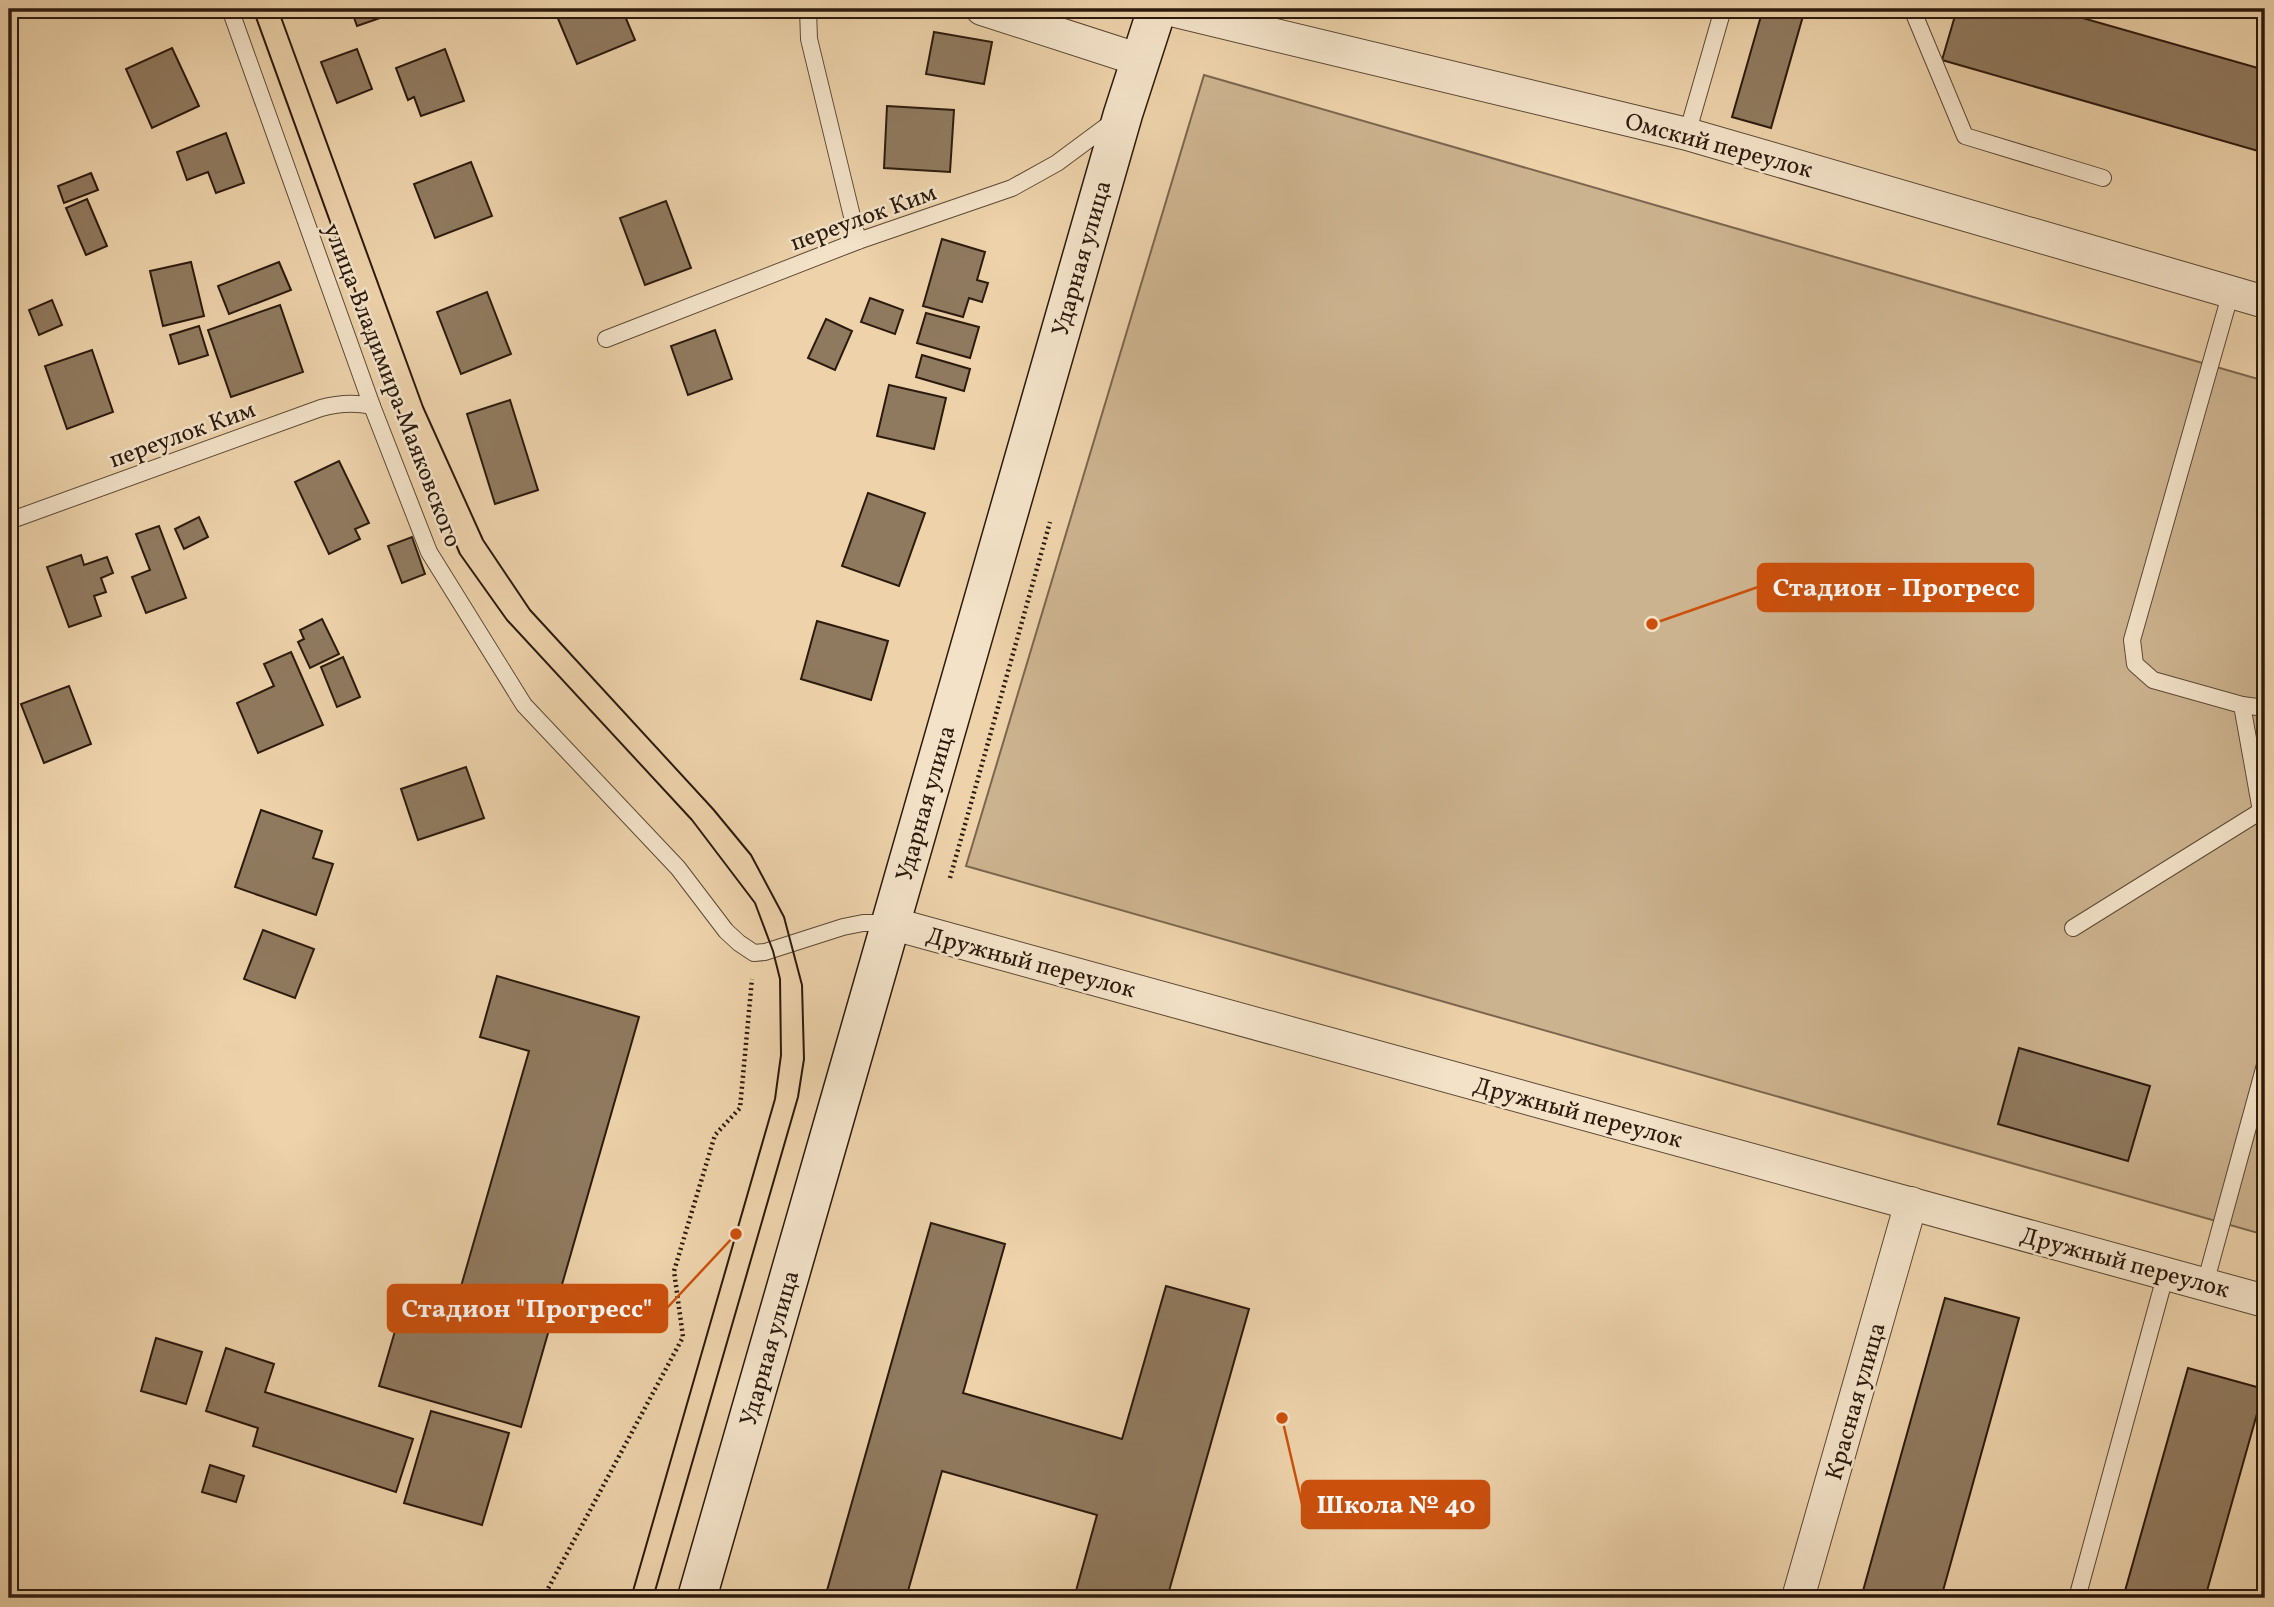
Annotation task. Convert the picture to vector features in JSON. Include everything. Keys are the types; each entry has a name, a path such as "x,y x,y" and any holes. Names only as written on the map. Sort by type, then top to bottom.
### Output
{"street":[{"path":"982,9 1140,60"},
{"name":"Ударная улица","path":"697,1598 1123,114 1157,9"},
{"name":"Омский переулок","path":"1167,9 1687,134 2265,302"},
{"name":"Дружный переулок","path":"891,923 2265,1301"},
{"name":"Красная улица","path":"1798,1598 1911,1203"}],"lane":[{"name":"улица Владимира Маяковского","path":"230,9 372,406 429,552 524,705 678,868 726,931 754,953"},
{"path":"808,9 809,39 858,240"},
{"path":"1687,134 1723,9"},
{"path":"1912,9 1965,136 2103,178"},
{"name":"переулок Ким","path":"606,340 858,240 1012,188 1057,163 1123,114"},
{"path":"2231,292 2132,640 2135,664 2153,680 2242,705 2265,708"},
{"name":"переулок Ким","path":"9,520 321,408 339,403 372,406"},
{"path":"2073,928 2263,812 2242,705"},
{"path":"754,953 773,951 843,927 863,923 891,923"},
{"path":"2205,1284 2265,1065"},
{"path":"2077,1598 2166,1273"}],"path":[{"path":"543,1598 683,1337 674,1271 715,1135 740,1108 754,953"}],"shaded area":[{"path":"1204,75 2265,381 2265,1235 966,866"}],"building":[{"path":"351,9 406,9 357,26"},
{"path":"554,9 622,9 635,40 577,64"},
{"path":"1763,9 1805,9 1771,128 1732,117"},
{"path":"1957,9 2051,9 2265,70 2265,153 1942,60"},
{"path":"934,32 992,42 984,84 926,74"},
{"path":"172,48 199,106 152,128 126,69"},
{"path":"357,49 372,89 337,103 321,62"},
{"path":"445,49 464,101 421,116 414,97 408,100 396,68"},
{"path":"887,106 954,110 950,172 884,168"},
{"path":"226,133 244,183 216,193 208,172 187,180 177,152"},
{"path":"471,162 492,216 435,238 414,184"},
{"path":"91,173 98,190 64,203 58,186"},
{"path":"87,199 107,246 86,255 66,208"},
{"path":"666,201 691,268 645,285 620,218"},
{"path":"942,239 985,252 977,280 988,283 982,302 969,298 963,317 923,306"},
{"path":"191,262 204,316 163,326 150,271"},
{"path":"279,262 291,290 229,314 218,286"},
{"path":"487,292 511,354 461,374 437,312"},
{"path":"870,298 903,310 895,334 861,322"},
{"path":"52,300 62,325 39,335 29,310"},
{"path":"280,305 303,372 231,397 208,330"},
{"path":"926,313 979,327 970,358 917,343"},
{"path":"826,319 852,331 835,370 808,358"},
{"path":"199,326 208,355 179,364 170,335"},
{"path":"715,330 732,379 688,395 671,346"},
{"path":"92,350 113,412 67,429 45,366"},
{"path":"922,355 970,369 964,391 916,377"},
{"path":"889,385 946,398 934,449 877,436"},
{"path":"510,400 538,490 495,504 467,414"},
{"path":"339,461 369,523 355,529 360,539 329,554 295,482"},
{"path":"868,493 925,513 899,586 842,566"},
{"path":"199,517 208,537 184,549 175,529"},
{"path":"159,526 186,598 146,613 132,577 150,570 136,534"},
{"path":"412,537 425,574 402,583 388,546"},
{"path":"81,555 84,565 107,557 113,573 101,578 106,592 94,596 101,616 69,627 47,567"},
{"path":"322,619 339,654 310,668 298,642 304,639 300,630"},
{"path":"817,621 888,641 871,700 801,679"},
{"path":"291,652 323,725 258,753 237,703 274,686 264,664"},
{"path":"343,657 360,697 337,707 321,667"},
{"path":"69,686 91,744 44,763 21,704"},
{"path":"466,767 484,818 418,840 401,789"},
{"path":"261,810 322,831 313,858 333,864 316,915 235,887"},
{"path":"263,930 314,949 295,998 244,979"},
{"path":"497,976 639,1017 521,1427 379,1386 402,1307 451,1321 529,1051 480,1037"},
{"path":"2019,1048 2150,1086 2128,1161 1998,1124"},
{"path":"931,1223 1005,1244 963,1393 1122,1439 1166,1286 1249,1309 1167,1598 1074,1598 1097,1515 942,1471 906,1598 842,1598 826,1594"},
{"path":"1945,1298 2019,1318 1941,1598 1861,1598"},
{"path":"156,1338 202,1352 186,1404 141,1391"},
{"path":"226,1348 274,1364 265,1392 413,1439 396,1492 253,1446 258,1428 206,1411"},
{"path":"2188,1368 2264,1389 2205,1598 2123,1598"},
{"path":"431,1411 509,1433 482,1525 404,1503"},
{"path":"210,1465 244,1476 236,1502 202,1492"}],"tram line":[{"path":"253,9 399,412 460,554 507,620 692,820 755,903 780,979 781,1055 775,1099 631,1598"},
{"path":"278,9 423,407 483,540 530,610 713,809 751,855 784,917 802,985 804,1059 798,1097 653,1598"}],"place":[{"name":"Стадион - Прогресс","path":"1652,624"},
{"name":"Стадион \"Прогресс\"","path":"736,1234"},
{"name":"Школа № 40","path":"1282,1418"}]}
